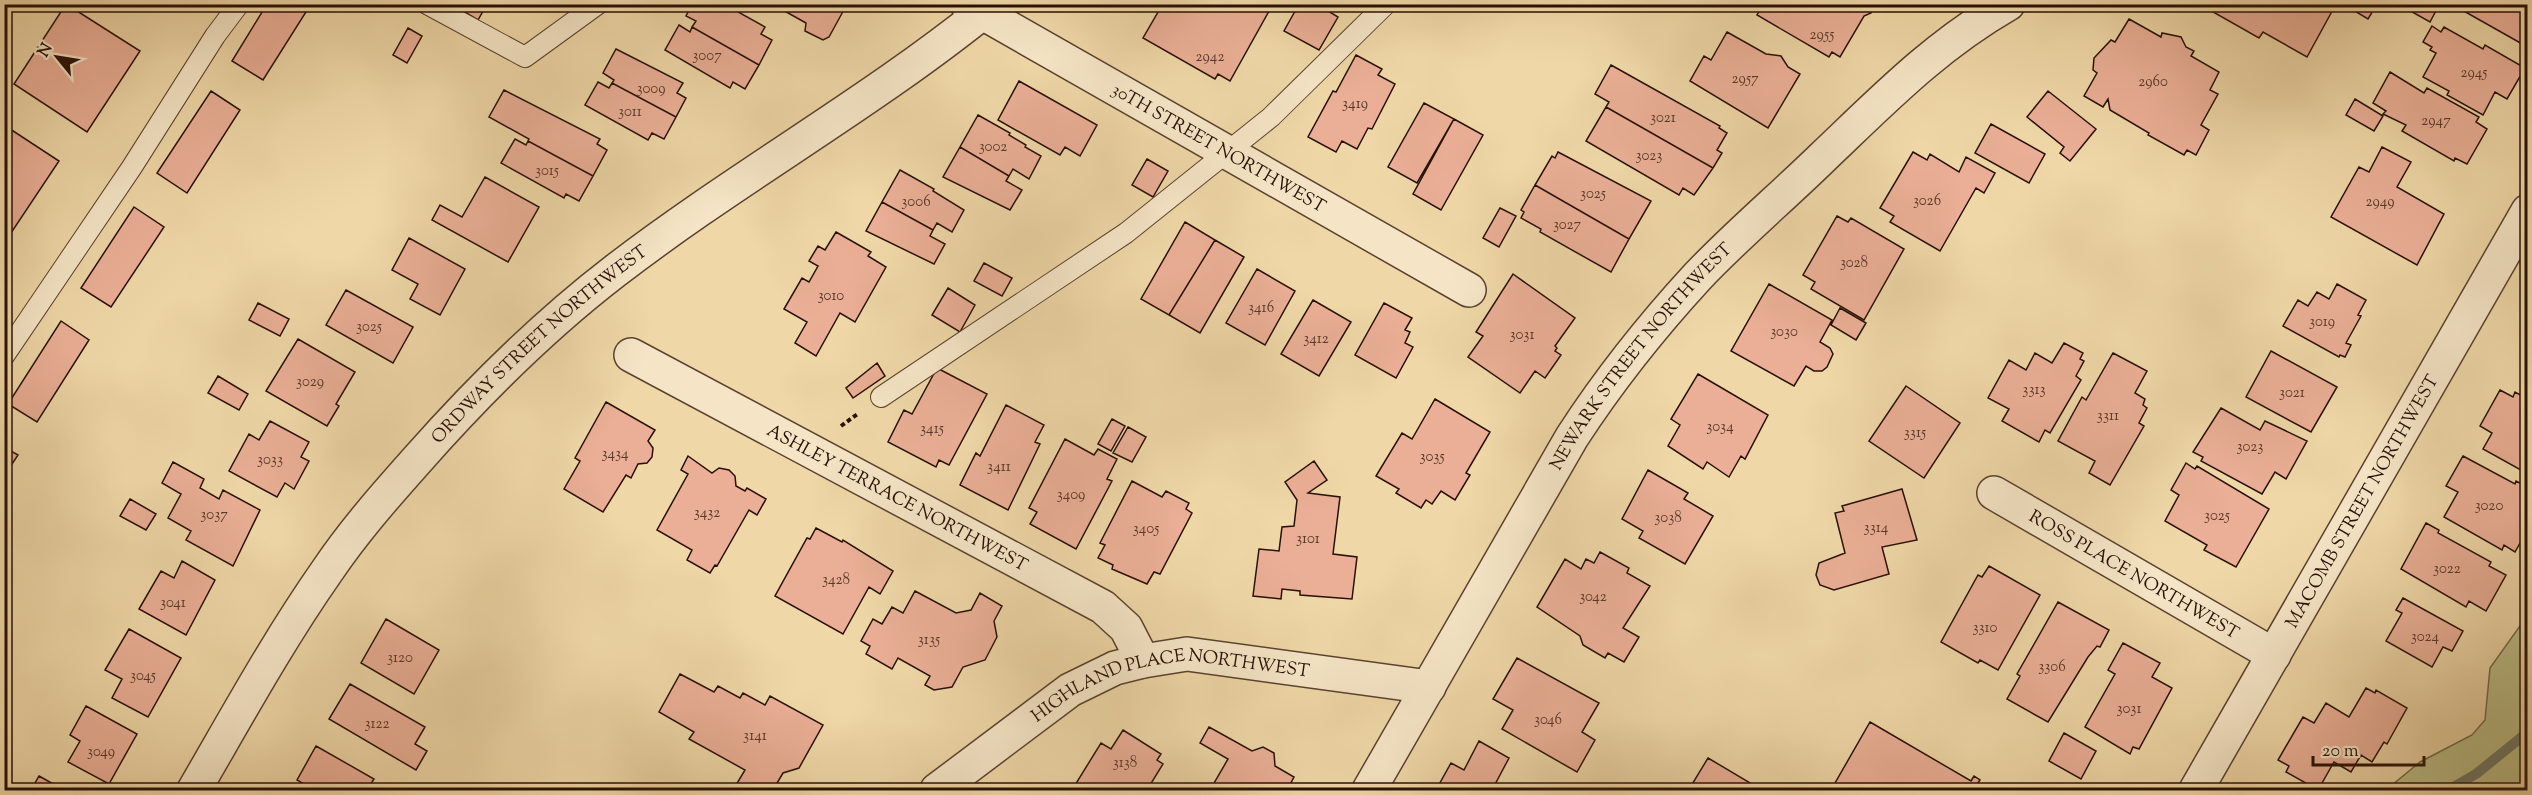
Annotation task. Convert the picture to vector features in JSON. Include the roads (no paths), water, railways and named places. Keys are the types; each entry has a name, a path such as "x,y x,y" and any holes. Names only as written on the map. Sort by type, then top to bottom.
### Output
{"street":[{"name":"NEWARK STREET NORTHWEST","path":"1369,790 1572,437 1598,397 1652,328 1700,274 1923,63 1965,30 2008,4"},
{"name":"30TH STREET NORTHWEST","path":"981,7 1226,153 1469,290"},
{"name":"ORDWAY STREET NORTHWEST","path":"194,790 281,640 353,535 452,420 502,368 556,318 642,250 918,63 981,7"},
{"name":"MACOMB STREET NORTHWEST","path":"2196,790 2528,211"},
{"name":"ASHLEY TERRACE NORTHWEST","path":"631,355 1103,607 1126,628 1143,661"},
{"name":"ROSS PLACE NORTHWEST","path":"1995,493 2274,655"},
{"name":"HIGHLAND PLACE NORTHWEST","path":"937,790 1070,690 1115,668 1143,661 1187,654 1429,687"}],"lane":[{"path":"4,356 132,167 215,36 239,4"},
{"path":"427,4 525,57 598,4"},
{"path":"881,397 1125,233 1287,103 1386,4"}],"waterway":[{"path":"2448,790 2476,774 2528,732"}]}
